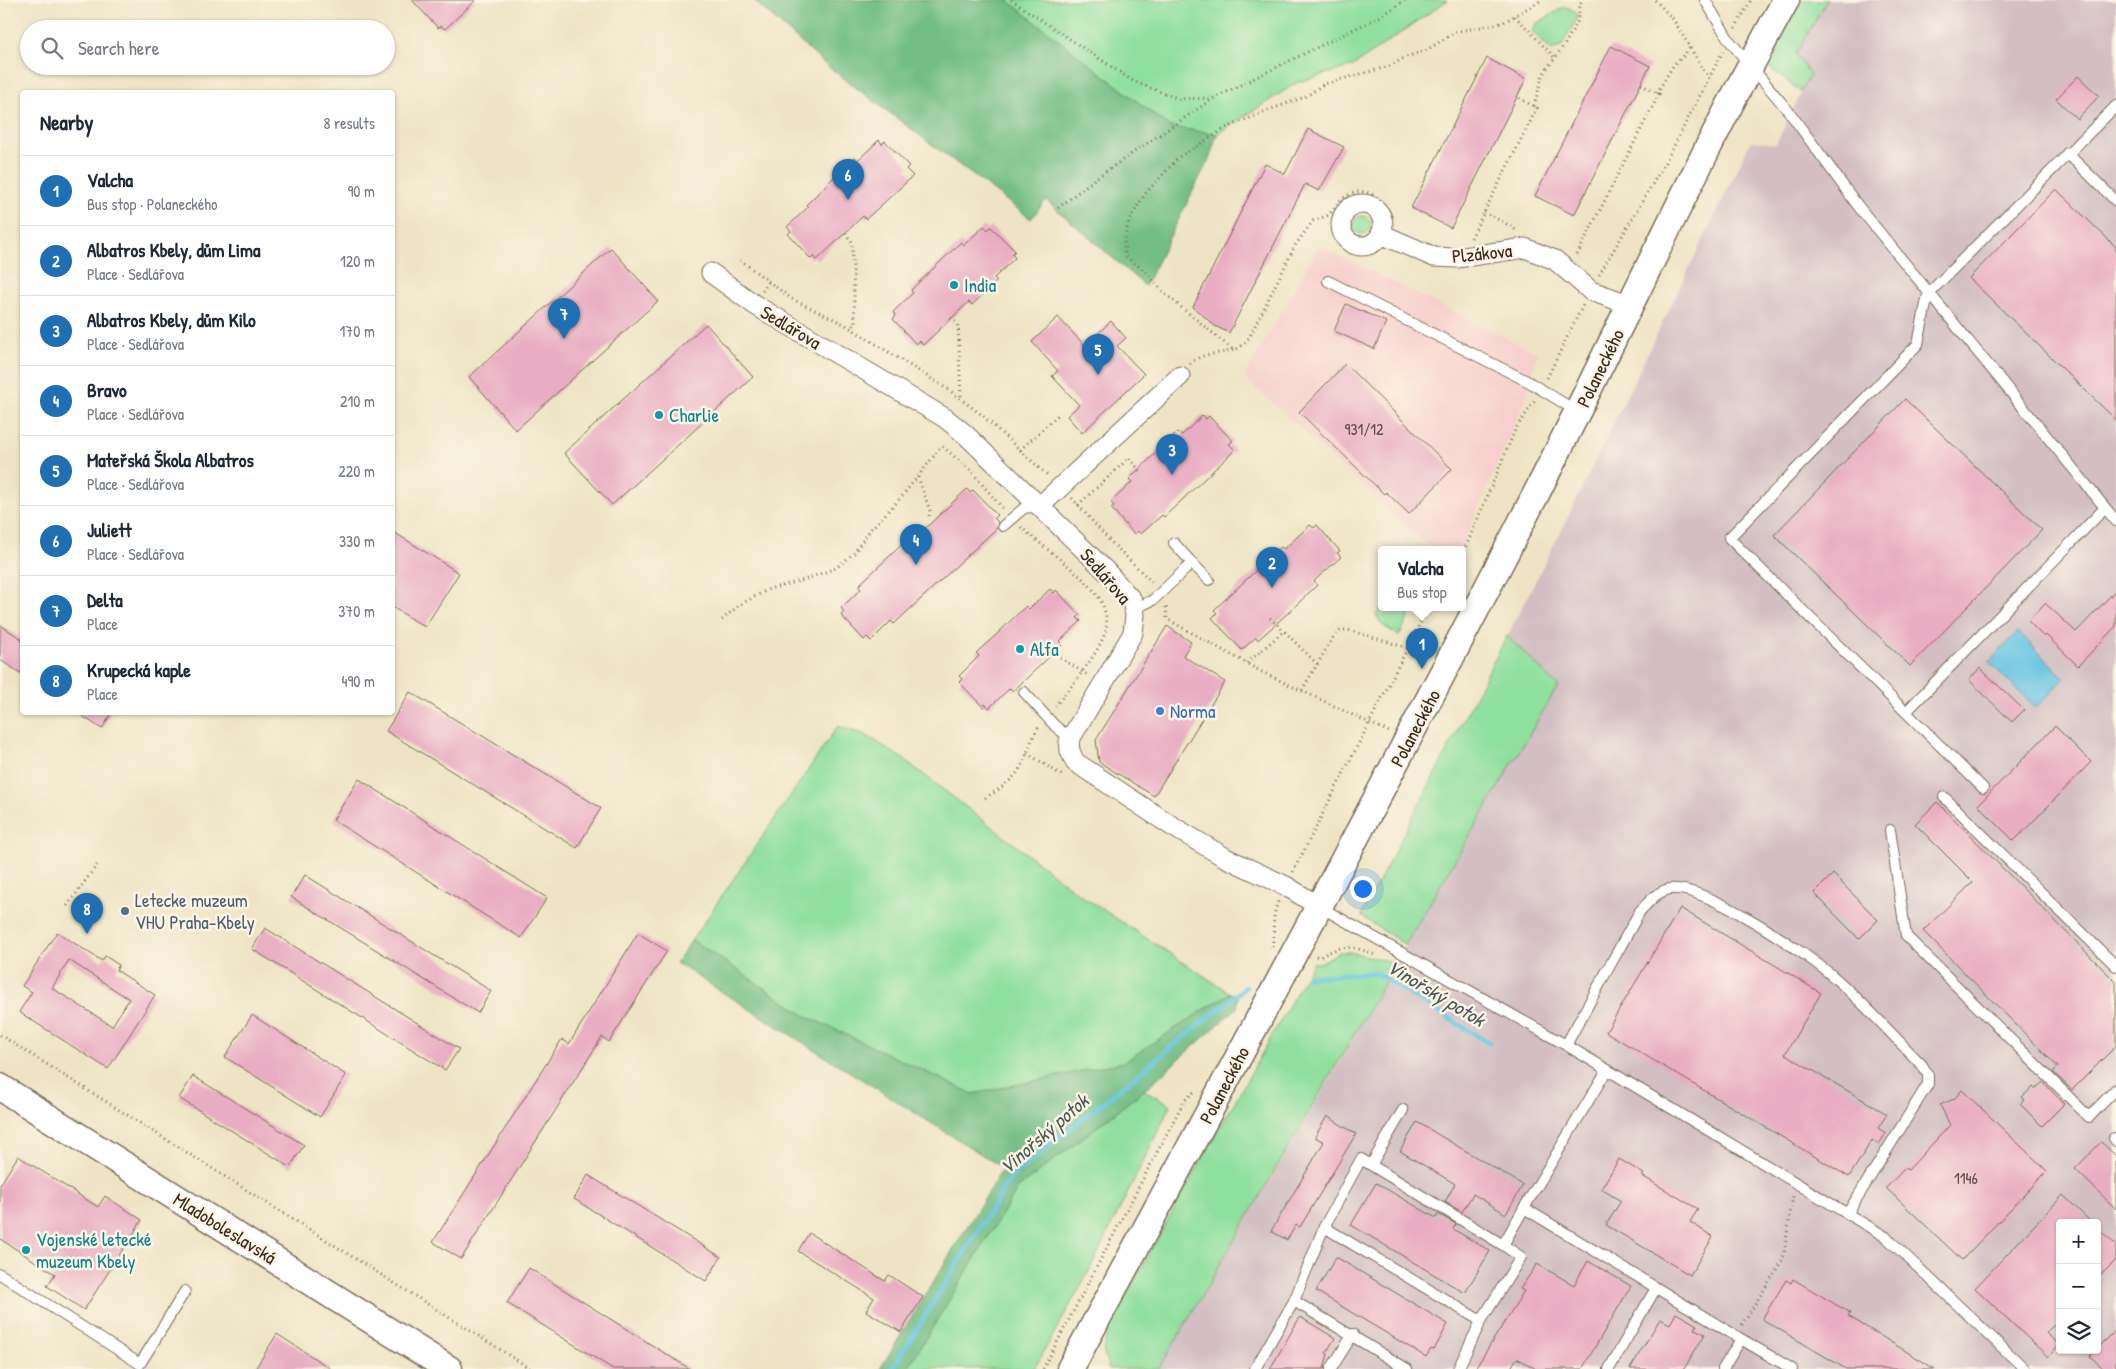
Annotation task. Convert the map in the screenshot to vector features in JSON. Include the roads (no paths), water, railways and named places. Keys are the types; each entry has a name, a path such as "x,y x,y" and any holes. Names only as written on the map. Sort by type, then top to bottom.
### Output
{"street":[{"name":"Polaneckého","path":"1070,1369 1408,742 1578,412 1749,66 1786,0"},
{"name":"Plzákova","path":"1388,228 1434,257 1457,258 1525,248 1555,260 1591,291 1631,305"},
{"name":"Sedlářova","path":"711,273 755,305 945,418 981,449 1040,506 1106,571 1132,600 1134,633 1070,738"},
{"path":"1040,506 1180,376"},
{"path":"1070,738 1070,751 1075,762 1088,772 1226,858 1286,886 1320,907"},
{"name":"Mladoboleslavská","path":"0,1087 449,1369"}],"lane":[{"path":"1705,0 1729,40 1790,113 1858,206 2104,509 2116,521"},
{"path":"1983,788 1729,538 1918,344 1928,294 2116,106"},
{"path":"2067,153 2116,201"},
{"path":"1328,281 1530,382 1578,412"},
{"path":"1003,526 1024,508 1040,506"},
{"path":"1906,712 2104,509"},
{"path":"1174,543 1209,580"},
{"path":"1133,609 1153,600 1192,563"},
{"path":"1024,692 1070,738"},
{"path":"1944,797 2116,966"},
{"path":"1890,830 1906,936 2089,1117 2116,1089"},
{"path":"1566,1045 1640,912 1653,897 1668,889 1680,889 1709,898 1750,921 1813,961 1836,979 1922,1065 1928,1075 1928,1084 1846,1214"},
{"path":"1320,907 1566,1045 1886,1237 2025,1369"},
{"path":"1503,1245 1606,1070"},
{"path":"1371,1165 1403,1110"},
{"path":"1255,1369 1294,1301 1324,1227 1361,1159 1521,1257 1481,1321 1458,1369"},
{"path":"1524,1208 1792,1369"},
{"path":"1324,1227 1481,1321"},
{"path":"0,1274 140,1364 185,1291"},
{"path":"1609,1369 1656,1288"},
{"path":"1294,1301 1353,1334 1407,1369"},
{"path":"1331,1369 1353,1334"},
{"path":"1722,1369 1738,1337"}],"water":[{"path":"2018,632 2065,678 2036,708 1989,662"}],"waterway":[{"name":"Vinořský potok","path":"1307,977 1376,973 1489,1043"},
{"name":"Vinořský potok","path":"892,1369 1012,1176 1246,987"}],"place":[{"name":"Juliett","path":"848,200"},
{"name":"India","path":"954,285"},
{"name":"Delta","path":"564,339"},
{"name":"Mateřská Škola Albatros","path":"1098,375"},
{"name":"Charlie","path":"659,415"},
{"name":"Albatros Kbely, dům Kilo","path":"1172,475"},
{"name":"Bravo","path":"916,565"},
{"name":"Albatros Kbely, dům Lima","path":"1272,588"},
{"name":"Alfa","path":"1020,649"},
{"name":"Valcha","path":"1422,669"},
{"name":"Norma","path":"1160,711"},
{"name":"Letecke muzeum VHU Praha-Kbely","path":"125,911"},
{"name":"Krupecká kaple","path":"87,934"},
{"name":"Vojenské letecké muzeum Kbely","path":"26,1250"}]}
